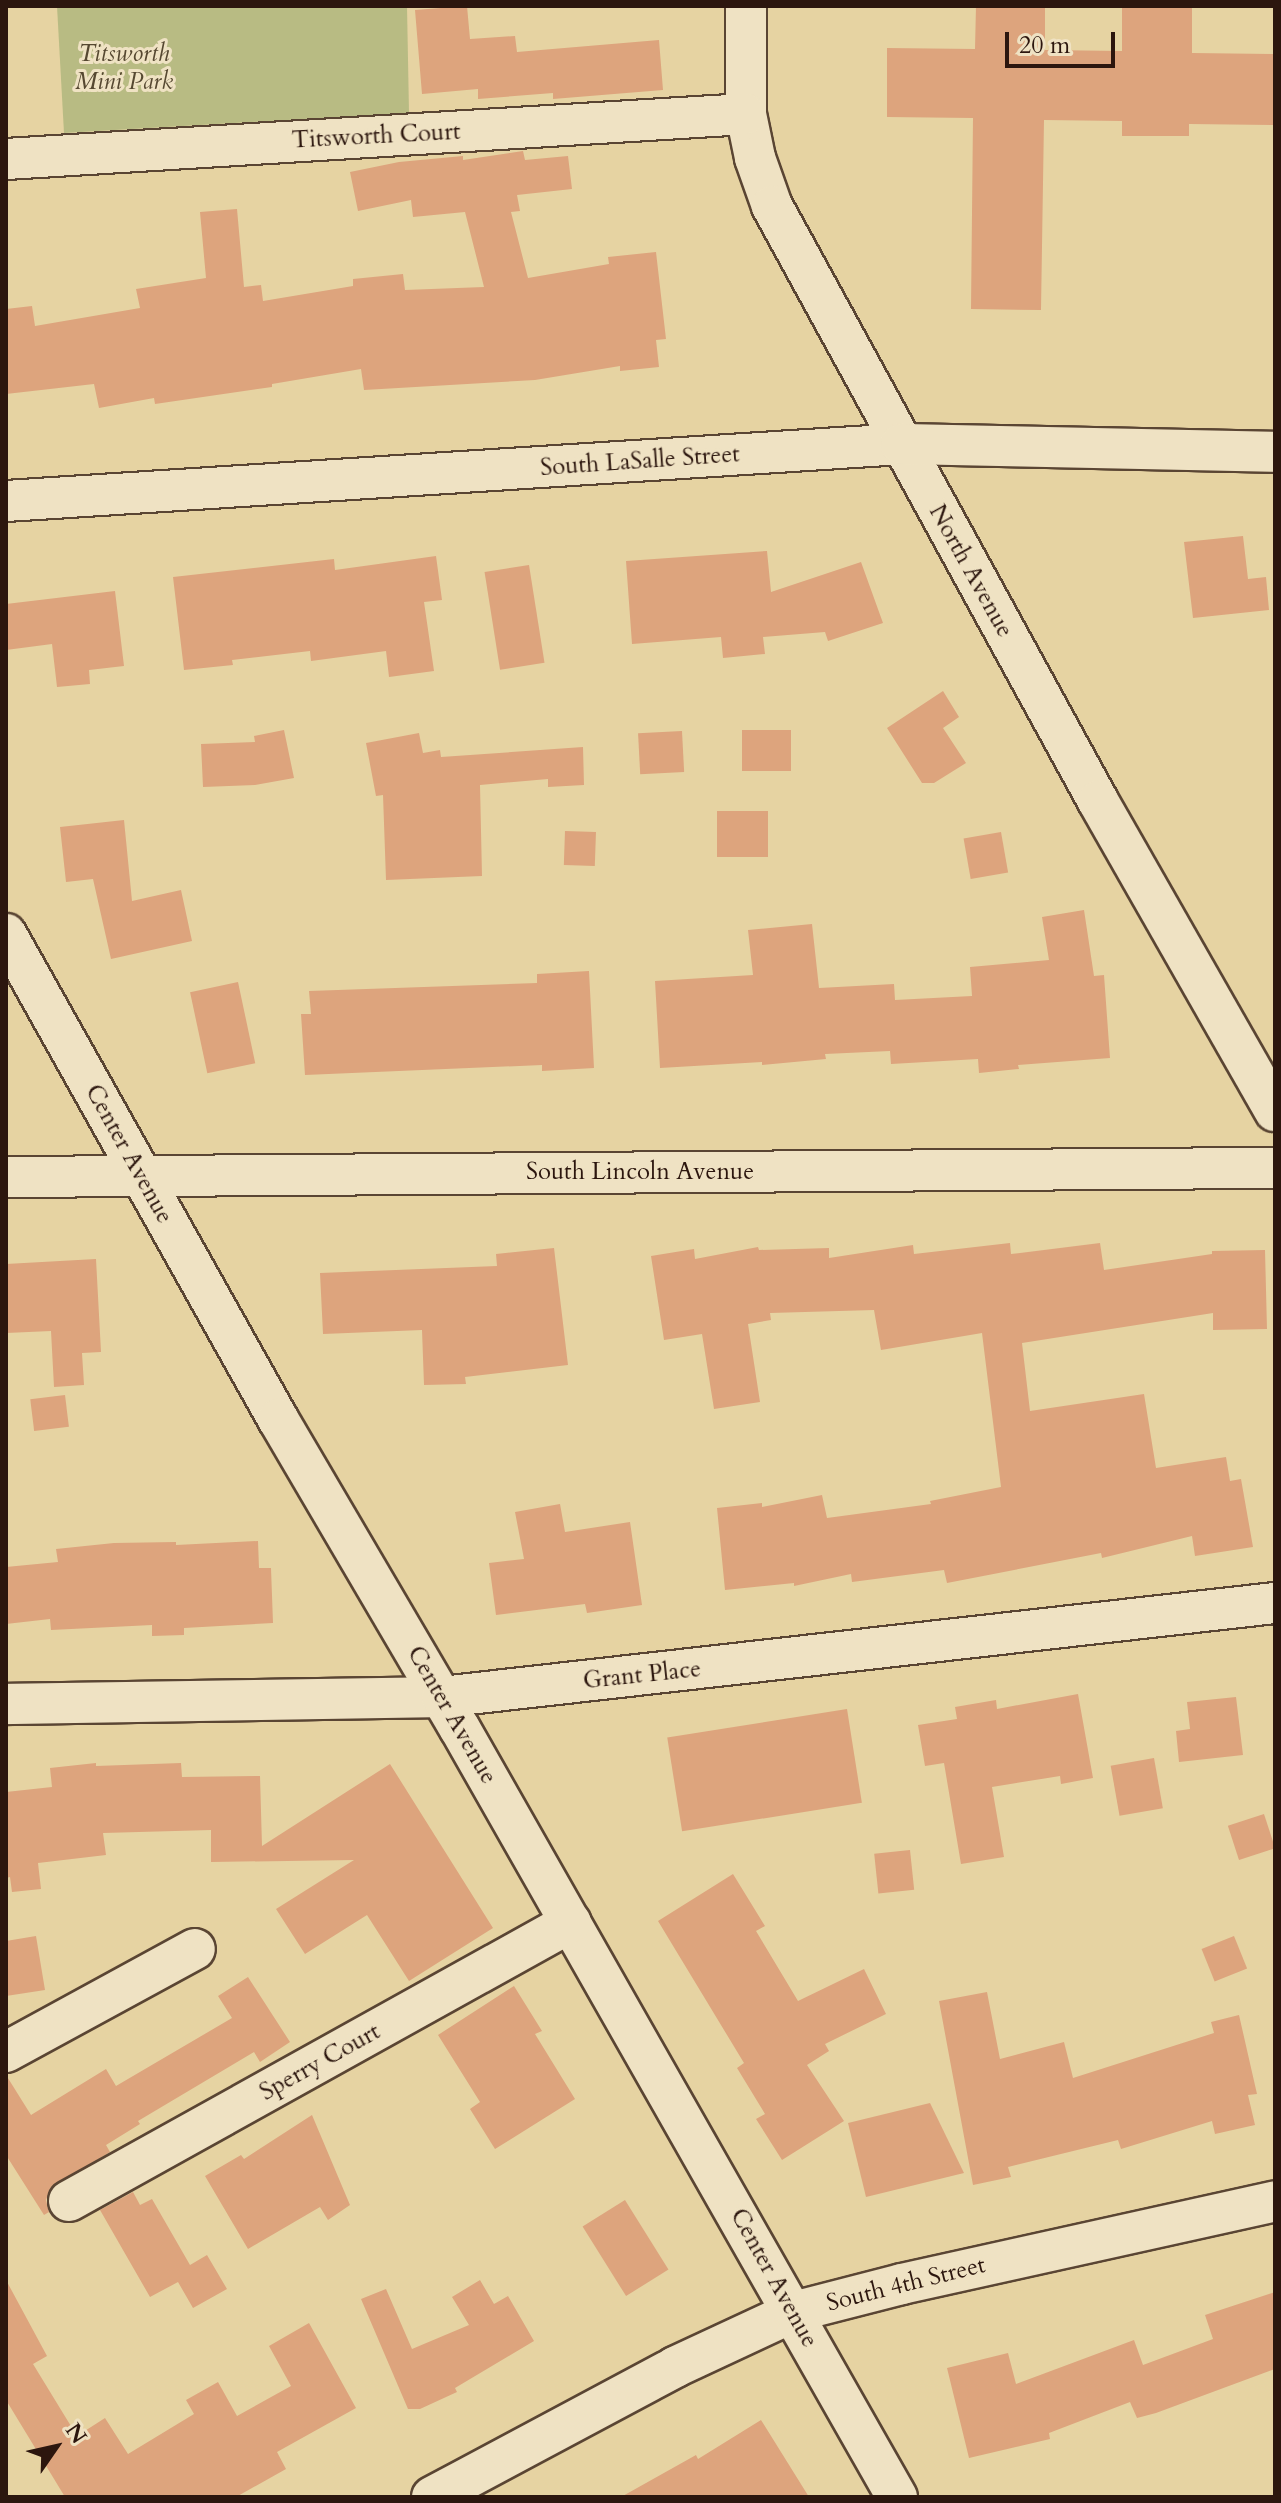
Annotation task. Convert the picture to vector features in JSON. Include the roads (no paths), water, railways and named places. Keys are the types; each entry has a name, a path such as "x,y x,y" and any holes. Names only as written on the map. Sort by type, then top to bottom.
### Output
{"street":[{"name":"North Avenue","path":"746,6 746,114 755,158 772,206 901,444 1275,1111"},
{"name":"Titsworth Court","path":"6,159 746,114"},
{"name":"South LaSalle Street","path":"6,501 901,444 1275,452"},
{"name":"Center Avenue","path":"6,934 278,1419 442,1697 897,2497"},
{"name":"South Lincoln Avenue","path":"6,1177 1275,1168"},
{"name":"Grant Place","path":"6,1704 442,1697 1275,1603"},
{"name":"Sperry Court","path":"69,2201 571,1922"},
{"path":"6,2052 195,1949"},
{"name":"South 4th Street","path":"432,2497 675,2367 793,2312 902,2284 1275,2201"}],"park label":[{"name":"Titsworth Mini Park","path":"124,68"}]}
